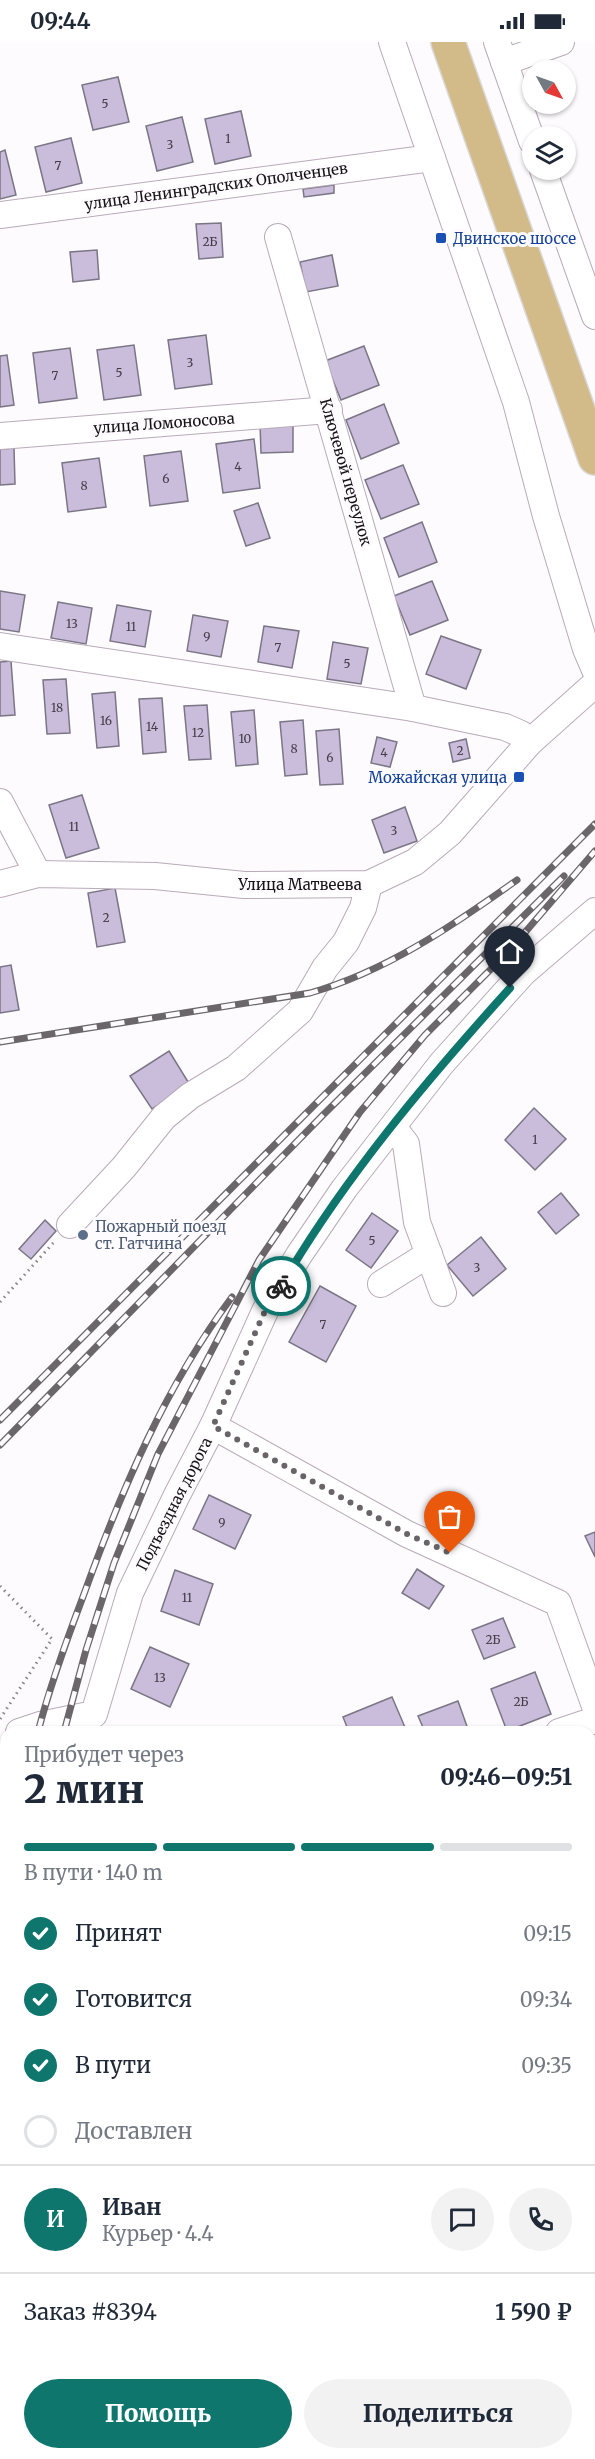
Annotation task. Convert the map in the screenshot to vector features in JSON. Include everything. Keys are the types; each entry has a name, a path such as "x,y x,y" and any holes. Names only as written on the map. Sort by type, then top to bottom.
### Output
{"main road":[{"path":"448,42 595,458"}],"street":[{"path":"392,42 516,402 549,527 586,650 595,669"},
{"path":"527,126 501,52 561,42"},
{"name":"улица Ленинградских Ополченцев","path":"0,215 432,158"},
{"path":"547,180 595,316"},
{"name":"Ключевой переулок","path":"278,237 413,708"},
{"name":"улица Ломоносова","path":"0,436 329,410"},
{"path":"0,646 413,708 505,727 530,742"},
{"name":"Улица Матвеева","path":"0,884 38,874 154,876 244,885 369,884 415,862 450,833 530,742 595,684"},
{"path":"0,802 38,874"},
{"path":"70,1225 124,1167 164,1117 190,1096 236,1068 300,1011 325,968 346,942 363,908 369,884"},
{"name":"Подъездная дорога","path":"37,1726 98,1723 130,1593 213,1426 265,1311 299,1255 344,1189 442,1063 524,973 595,911"},
{"path":"393,1127 406,1144 417,1222 443,1293"},
{"path":"381,1284 429,1254"},
{"path":"213,1426 407,1534 558,1603 595,1706"},
{"path":"577,1726 595,1720"}],"path":[{"path":"0,1302 70,1225"},
{"path":"0,1586 52,1639 0,1719"}],"building":[{"path":"118,77 129,122 93,130 82,85"},
{"path":"241,111 251,156 215,164 205,119"},
{"path":"182,117 193,162 157,171 146,126"},
{"path":"71,138 82,183 46,192 35,147"},
{"path":"5,150 16,195 0,199 0,152"},
{"path":"334,185 334,193 304,197 303,189"},
{"path":"221,223 223,257 199,259 196,224"},
{"path":"97,250 99,279 73,282 70,252"},
{"path":"332,255 338,286 306,292 300,262"},
{"path":"206,335 212,384 175,389 168,340"},
{"path":"134,345 141,395 104,400 97,350"},
{"path":"364,346 379,385 341,400 325,361"},
{"path":"70,348 77,398 39,403 33,353"},
{"path":"7,355 14,405 0,407 0,356"},
{"path":"384,404 399,443 361,459 346,420"},
{"path":"293,422 293,452 261,453 260,423"},
{"path":"254,439 260,488 223,493 216,444"},
{"path":"14,448 15,484 0,485 0,449"},
{"path":"181,451 188,501 150,506 144,456"},
{"path":"99,458 106,507 68,512 62,463"},
{"path":"403,465 419,504 381,519 365,480"},
{"path":"258,503 270,538 246,546 234,511"},
{"path":"422,522 437,562 399,577 384,538"},
{"path":"432,581 448,620 410,635 394,596"},
{"path":"0,591 25,595 19,632 0,629"},
{"path":"58,602 92,608 86,644 51,638"},
{"path":"117,605 151,611 145,647 110,641"},
{"path":"193,615 228,621 221,657 187,651"},
{"path":"264,626 299,631 292,668 258,662"},
{"path":"441,636 481,650 466,689 426,674"},
{"path":"333,642 368,648 361,684 327,679"},
{"path":"11,661 15,715 0,716 0,662"},
{"path":"66,679 70,733 47,734 43,680"},
{"path":"115,692 119,746 97,748 92,694"},
{"path":"162,698 166,752 143,754 139,699"},
{"path":"207,705 211,759 189,760 184,706"},
{"path":"254,710 258,764 236,766 231,712"},
{"path":"303,720 307,774 285,776 280,722"},
{"path":"339,729 343,784 320,785 316,731"},
{"path":"377,737 397,742 390,767 371,763"},
{"path":"466,739 470,758 453,762 449,743"},
{"path":"82,795 99,848 66,858 49,805"},
{"path":"405,807 417,841 384,853 372,820"},
{"path":"115,888 125,942 97,947 88,893"},
{"path":"11,965 19,1010 0,1013 0,967"},
{"path":"169,1051 190,1085 152,1109 130,1076"},
{"path":"534,1108 566,1139 535,1170 505,1140"},
{"path":"561,1193 579,1215 556,1234 538,1212"},
{"path":"372,1213 398,1231 371,1268 346,1250"},
{"path":"45,1220 56,1231 31,1259 19,1249"},
{"path":"481,1237 506,1269 473,1296 447,1265"},
{"path":"320,1286 356,1306 326,1362 289,1342"},
{"path":"209,1495 251,1515 235,1549 193,1529"},
{"path":"595,1532 595,1557 585,1536"},
{"path":"417,1569 444,1586 429,1609 402,1593"},
{"path":"175,1570 213,1584 199,1625 161,1611"},
{"path":"503,1618 515,1647 484,1659 472,1630"},
{"path":"150,1647 189,1664 170,1707 131,1689"},
{"path":"535,1672 551,1714 520,1726 505,1726 491,1689"},
{"path":"392,1697 404,1726 347,1726 343,1717"},
{"path":"458,1701 467,1726 422,1726 418,1716"}],"railway":[{"path":"0,1420 595,824"},
{"path":"66,1726 86,1650 114,1563 158,1454 259,1260 360,1112 425,1035 509,951 595,851"},
{"path":"0,1445 322,1116 564,876"},
{"path":"0,1042 310,993 366,973 418,946 517,880"},
{"path":"40,1726 65,1645 114,1516 147,1440 186,1367 232,1297"}],"way so far":[{"path":"281,1286 265,1311 213,1426 407,1534 450,1553"}],"place":[{"name":"Двинское шоссе","path":"441,238"},
{"name":"Можайская улица","path":"519,777"},
{"name":"Пожарный поезд ст. Гатчина","path":"83,1235"}],"route":[{"path":"281,1286 344,1189 442,1063 510,988"}]}
